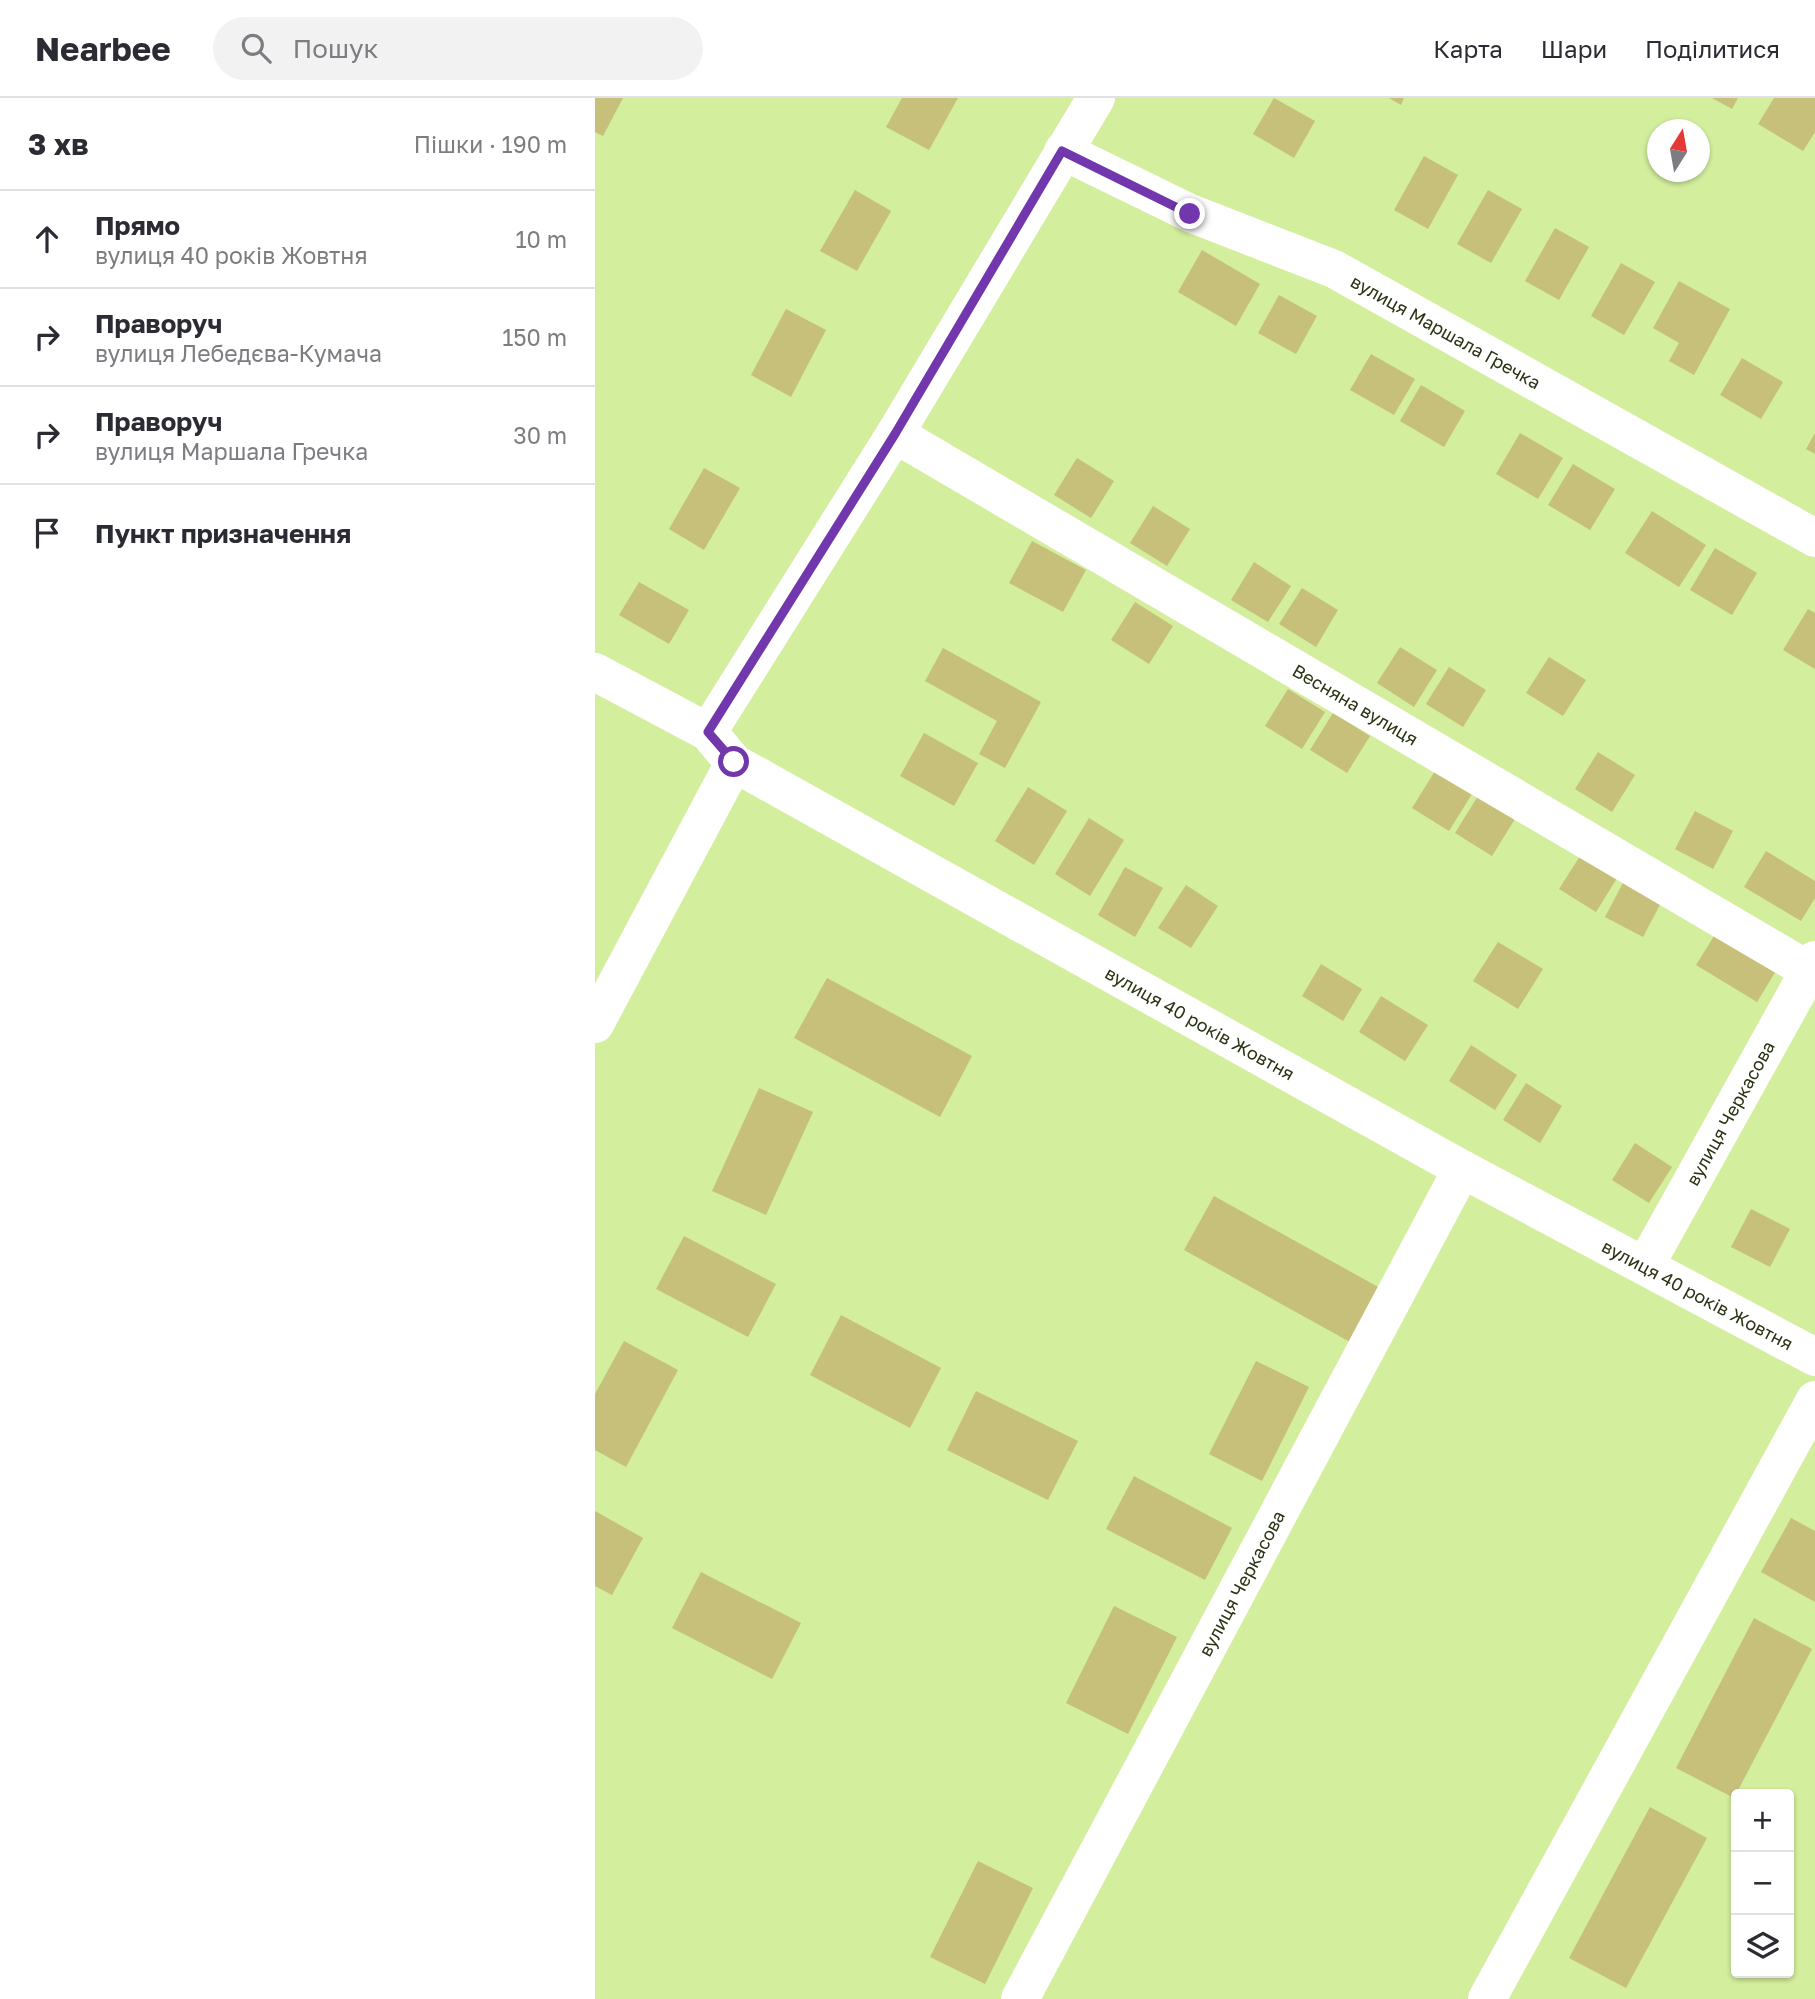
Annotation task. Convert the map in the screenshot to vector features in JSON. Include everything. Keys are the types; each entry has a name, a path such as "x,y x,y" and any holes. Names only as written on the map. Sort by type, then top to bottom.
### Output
{"street":[{"path":"708,732 895,434 1096,98"},
{"name":"вулиця Маршала Гречка","path":"1062,151 1190,214 1334,269 1815,538"},
{"name":"Весняна вулиця","path":"895,434 1813,968"},
{"name":"вулиця 40 років Жовтня","path":"595,672 708,732 734,762 1462,1169 1815,1357"},
{"path":"595,1024 734,762"},
{"name":"вулиця Черкасова","path":"1645,1266 1813,968"},
{"name":"вулиця Черкасова","path":"1020,1999 1462,1169"},
{"path":"1487,1999 1815,1400"}],"building":[{"path":"595,98 623,98 603,136 595,132"},
{"path":"902,98 958,98 929,150 886,127"},
{"path":"1274,98 1315,121 1294,158 1253,134"},
{"path":"1389,98 1404,98 1401,105"},
{"path":"1712,98 1738,98 1732,109"},
{"path":"1774,98 1815,98 1815,132 1803,151 1758,124"},
{"path":"1424,156 1458,175 1428,229 1394,210"},
{"path":"855,190 891,211 857,271 820,251"},
{"path":"1488,190 1522,209 1491,263 1457,244"},
{"path":"1555,228 1589,247 1559,300 1525,281"},
{"path":"1202,250 1260,284 1236,326 1178,292"},
{"path":"1621,263 1655,282 1624,335 1591,316"},
{"path":"1679,281 1730,309 1694,375 1669,361 1679,343 1653,328"},
{"path":"1279,295 1317,316 1296,354 1258,333"},
{"path":"786,309 826,330 791,397 751,375"},
{"path":"1371,354 1415,379 1394,415 1350,390"},
{"path":"1742,358 1783,382 1761,419 1720,395"},
{"path":"1421,385 1465,411 1444,447 1400,421"},
{"path":"1520,433 1563,458 1538,499 1496,474"},
{"path":"1815,433 1815,454 1806,449"},
{"path":"1077,458 1114,481 1091,518 1054,495"},
{"path":"1573,464 1615,489 1590,530 1548,505"},
{"path":"704,468 740,488 704,550 669,529"},
{"path":"1153,506 1190,529 1167,566 1130,543"},
{"path":"1652,511 1706,545 1679,587 1625,553"},
{"path":"1032,541 1086,570 1063,612 1009,583"},
{"path":"1715,548 1757,573 1732,615 1690,590"},
{"path":"1254,562 1291,586 1268,622 1231,600"},
{"path":"639,582 689,610 669,644 619,615"},
{"path":"1302,588 1338,610 1316,647 1279,624"},
{"path":"1135,602 1173,626 1149,664 1111,640"},
{"path":"1808,609 1815,613 1815,669 1783,650"},
{"path":"1400,647 1437,670 1414,707 1377,683"},
{"path":"943,648 1041,702 1005,768 979,754 997,721 925,681"},
{"path":"1549,657 1586,680 1563,716 1526,693"},
{"path":"1449,667 1486,690 1463,727 1426,704"},
{"path":"1288,689 1325,712 1302,749 1265,726"},
{"path":"1333,713 1370,736 1347,773 1310,750"},
{"path":"924,733 978,763 954,806 900,776"},
{"path":"1598,752 1635,775 1612,812 1575,789"},
{"path":"1435,771 1472,794 1449,831 1412,808"},
{"path":"1028,787 1067,811 1034,865 995,841"},
{"path":"1478,796 1515,819 1492,856 1455,833"},
{"path":"1695,811 1733,831 1713,869 1675,849"},
{"path":"1089,818 1124,840 1090,896 1055,874"},
{"path":"1766,851 1815,881 1815,898 1801,921 1744,887"},
{"path":"1582,853 1619,875 1596,912 1559,889"},
{"path":"1125,867 1163,888 1135,937 1098,915"},
{"path":"1625,879 1663,899 1643,937 1605,917"},
{"path":"1186,885 1218,906 1191,948 1158,928"},
{"path":"1719,928 1779,966 1757,1002 1696,965"},
{"path":"1498,942 1543,969 1518,1009 1473,981"},
{"path":"1321,964 1362,989 1343,1021 1302,996"},
{"path":"827,978 972,1056 940,1117 794,1038"},
{"path":"1381,996 1428,1025 1405,1061 1359,1032"},
{"path":"1471,1045 1517,1075 1495,1110 1449,1081"},
{"path":"1526,1083 1562,1106 1540,1143 1503,1120"},
{"path":"759,1088 813,1112 766,1215 712,1191"},
{"path":"1635,1143 1672,1167 1649,1203 1612,1180"},
{"path":"1214,1196 1380,1288 1350,1342 1184,1250"},
{"path":"1751,1209 1790,1229 1770,1267 1731,1247"},
{"path":"684,1236 776,1284 748,1337 656,1289"},
{"path":"841,1315 941,1368 910,1428 810,1375"},
{"path":"624,1341 678,1370 626,1467 595,1450 595,1394"},
{"path":"1256,1361 1309,1387 1262,1481 1209,1454"},
{"path":"976,1391 1078,1441 1048,1500 947,1450"},
{"path":"1134,1476 1232,1528 1205,1580 1106,1529"},
{"path":"595,1511 643,1538 612,1595 595,1586"},
{"path":"1791,1518 1815,1531 1815,1602 1761,1572"},
{"path":"701,1572 801,1623 772,1679 672,1628"},
{"path":"1114,1606 1177,1637 1128,1734 1066,1703"},
{"path":"1754,1618 1812,1649 1739,1789 1731,1789 1731,1796 1676,1768"},
{"path":"1650,1807 1707,1838 1626,1988 1569,1958"},
{"path":"978,1861 1033,1888 985,1984 930,1957"}],"route":[{"path":"734,762 708,732 895,434 1062,151 1190,214"}]}
